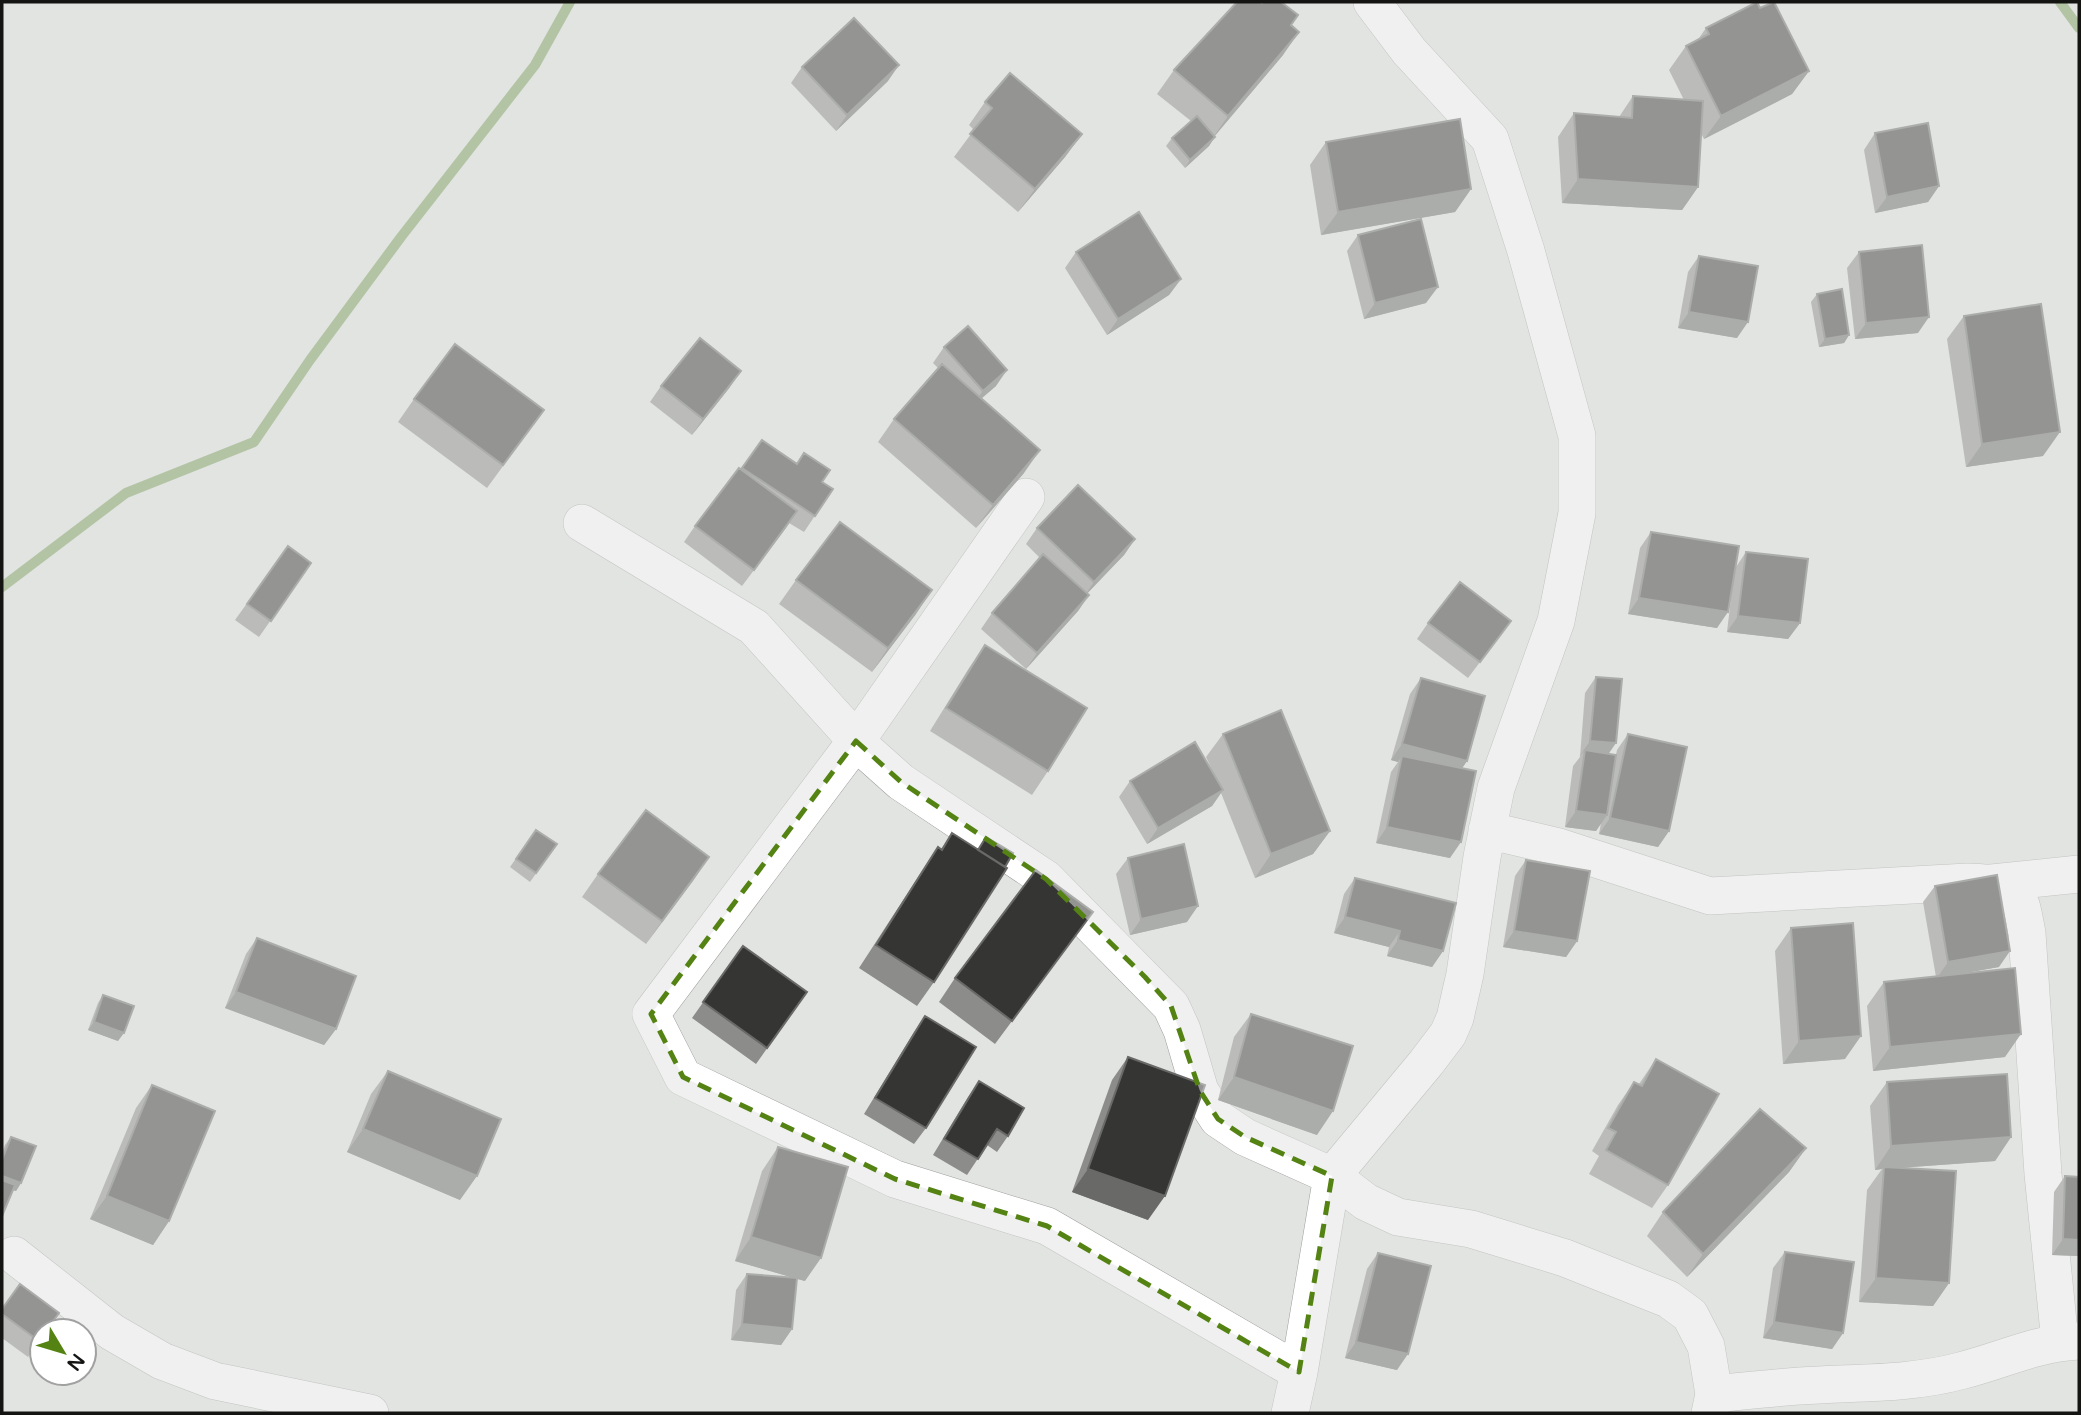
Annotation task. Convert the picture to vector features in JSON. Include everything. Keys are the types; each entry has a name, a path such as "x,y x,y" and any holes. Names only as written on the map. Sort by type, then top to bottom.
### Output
{"street":[{"path":"1290,1413 1332,1176 1426,1063 1448,1034 1455,1018 1465,974 1496,788 1556,621 1577,513 1577,436 1525,251 1490,139 1409,51 1372,2"},
{"path":"1026,496 856,741 651,1014 683,1077 895,1179 1047,1226 1299,1372"},
{"path":"582,523 754,627 856,741 901,782 1046,879 1171,1006 1182,1030 1200,1091 1219,1119 1245,1137 1332,1176 1366,1202 1398,1217 1471,1229 1565,1258 1668,1300 1690,1315 1706,1346 1712,1404 1801,1386 1886,1383 1960,1371 1998,1358 2070,1341 2043,1174 2027,933 2021,902 1992,883"},
{"path":"1487,830 1559,847 1710,896 1992,883 2079,874"},
{"path":"14,1255 112,1332 162,1362 215,1381 370,1413"}],"highlighted area":[{"path":"856,741 901,782 1046,879 1145,977 1171,1006 1200,1091 1218,1119 1245,1137 1332,1176 1299,1372 1047,1226 895,1179 683,1077 651,1014"}],"building":[{"path":"1237,2 1281,2 1298,15 1291,25 1299,32 1228,116 1174,70"},
{"path":"1757,2 1760,8 1774,2 1809,71 1721,116 1686,46 1709,34 1706,28"},
{"path":"854,18 899,65 847,115 802,67"},
{"path":"1010,73 1082,134 1035,189 970,134 992,108 985,102"},
{"path":"1633,96 1703,101 1698,187 1578,179 1574,113 1632,118"},
{"path":"1197,116 1215,137 1190,160 1172,138"},
{"path":"1460,119 1471,189 1338,212 1326,142"},
{"path":"1928,123 1939,186 1887,197 1875,133"},
{"path":"1139,212 1181,279 1118,319 1076,252"},
{"path":"1421,219 1438,287 1375,303 1358,235"},
{"path":"1922,245 1929,317 1866,323 1859,252"},
{"path":"1699,256 1758,266 1748,322 1689,312"},
{"path":"1842,289 1849,335 1825,339 1817,294"},
{"path":"2041,304 2060,432 1982,444 1964,316"},
{"path":"968,326 1007,370 983,391 944,347"},
{"path":"700,338 741,371 703,419 661,386"},
{"path":"455,344 544,410 503,465 414,399"},
{"path":"942,364 1040,450 993,505 894,419"},
{"path":"762,440 797,464 804,453 830,470 822,482 833,489 815,516 742,468"},
{"path":"739,468 797,511 754,570 695,526"},
{"path":"1078,485 1135,539 1094,582 1037,528"},
{"path":"840,522 932,590 888,648 796,580"},
{"path":"1651,532 1739,546 1728,612 1639,598"},
{"path":"288,546 311,563 271,621 247,604"},
{"path":"1746,552 1808,559 1800,623 1738,616"},
{"path":"1043,554 1089,595 1037,653 992,613"},
{"path":"1460,582 1511,621 1480,662 1428,623"},
{"path":"985,645 1087,708 1048,771 946,708"},
{"path":"1596,677 1622,679 1616,743 1590,741"},
{"path":"1421,678 1485,696 1467,761 1402,744"},
{"path":"1281,710 1330,831 1271,854 1223,734"},
{"path":"1628,734 1687,747 1669,831 1610,818"},
{"path":"1195,742 1223,790 1158,828 1130,781"},
{"path":"1585,750 1616,755 1607,815 1576,811"},
{"path":"1402,756 1476,771 1461,842 1387,827"},
{"path":"646,810 709,857 662,921 598,874"},
{"path":"536,830 557,844 536,873 516,859"},
{"path":"952,833 1007,868 934,982 876,945 938,847 942,850"},
{"path":"986,837 1013,853 1005,867 978,850"},
{"path":"1184,844 1198,906 1141,919 1128,858"},
{"path":"1526,860 1590,871 1577,941 1514,931"},
{"path":"1036,870 1093,912 1012,1021 955,978"},
{"path":"1997,875 2010,951 1948,962 1935,886"},
{"path":"1355,878 1456,903 1443,951 1398,940 1400,931 1345,917"},
{"path":"1853,923 1861,1036 1799,1041 1791,928"},
{"path":"257,938 356,976 336,1029 236,992"},
{"path":"743,946 807,992 767,1048 703,1002"},
{"path":"2015,968 2021,1034 1890,1047 1884,982"},
{"path":"103,995 134,1006 124,1033 94,1022"},
{"path":"1251,1014 1353,1046 1333,1111 1234,1077"},
{"path":"925,1016 976,1047 926,1128 875,1098"},
{"path":"1128,1057 1205,1085 1165,1196 1088,1169"},
{"path":"1656,1059 1719,1094 1668,1185 1606,1150 1616,1132 1608,1128 1634,1082 1642,1086"},
{"path":"388,1071 501,1119 477,1176 363,1129"},
{"path":"2007,1074 2011,1137 1891,1146 1887,1082"},
{"path":"979,1081 1024,1108 1008,1136 997,1129 978,1159 944,1139"},
{"path":"152,1085 215,1111 169,1221 107,1196"},
{"path":"1760,1109 1806,1148 1703,1254 1663,1212"},
{"path":"11,1137 36,1146 21,1183 2,1176 2,1160"},
{"path":"778,1147 848,1167 821,1258 751,1237"},
{"path":"1884,1167 1956,1171 1949,1283 1876,1278"},
{"path":"2065,1176 2079,1177 2079,1240 2063,1239"},
{"path":"2,1180 15,1185 2,1216"},
{"path":"1785,1252 1854,1262 1843,1333 1774,1322"},
{"path":"1378,1253 1431,1266 1408,1354 1356,1342"},
{"path":"747,1274 797,1278 792,1329 742,1324"},
{"path":"20,1284 59,1313 56,1317 28,1317 28,1333 2,1314 2,1309"}],"waterway":[{"path":"2,587 126,493 254,442 310,360 401,237 535,65 570,2"},
{"path":"2060,2 2079,28"}]}
